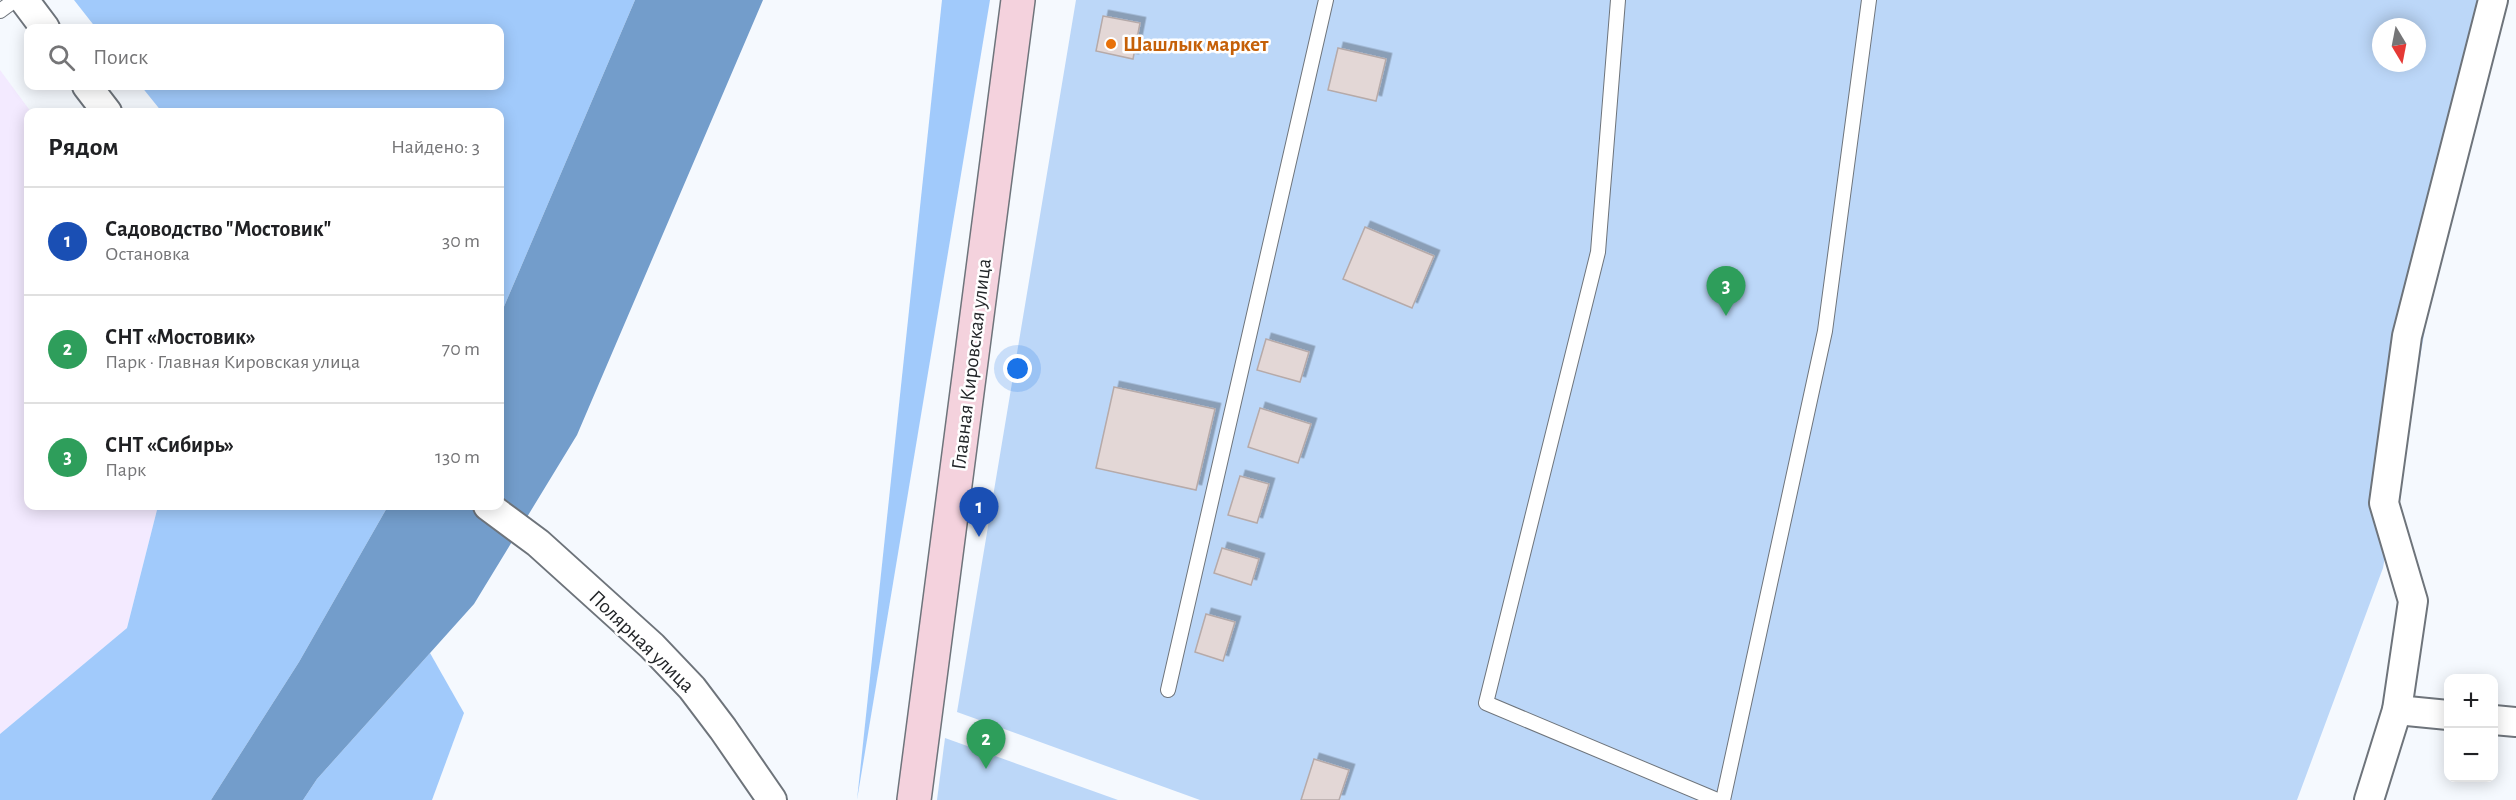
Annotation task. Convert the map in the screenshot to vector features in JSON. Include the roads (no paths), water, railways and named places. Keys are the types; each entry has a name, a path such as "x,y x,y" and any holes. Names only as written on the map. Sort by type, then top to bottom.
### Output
{"main road":[{"name":"Главная Кировская улица","path":"915,800 1018,0"}],"street":[{"path":"24,0 42,24"},
{"path":"2369,800 2397,710 2413,601 2384,503 2407,336 2493,0"},
{"path":"90,90 104,108"},
{"name":"Полярная улица","path":"493,510 538,543 652,646 692,688 772,800"},
{"path":"2397,710 2444,715"},
{"path":"2498,720 2516,722"}],"lane":[{"path":"0,11 15,0"},
{"path":"1168,690 1326,0"},
{"path":"1618,0 1598,252 1486,704 1717,800"},
{"path":"1723,800 1825,331 1869,0"}],"place":[{"name":"Шашлык маркет","path":"1111,44"},
{"name":"СНТ «Сибирь»","path":"1726,316"},
{"name":"Садоводство \"Мостовик\"","path":"979,537"},
{"name":"СНТ «Мостовик»","path":"986,769"}]}
